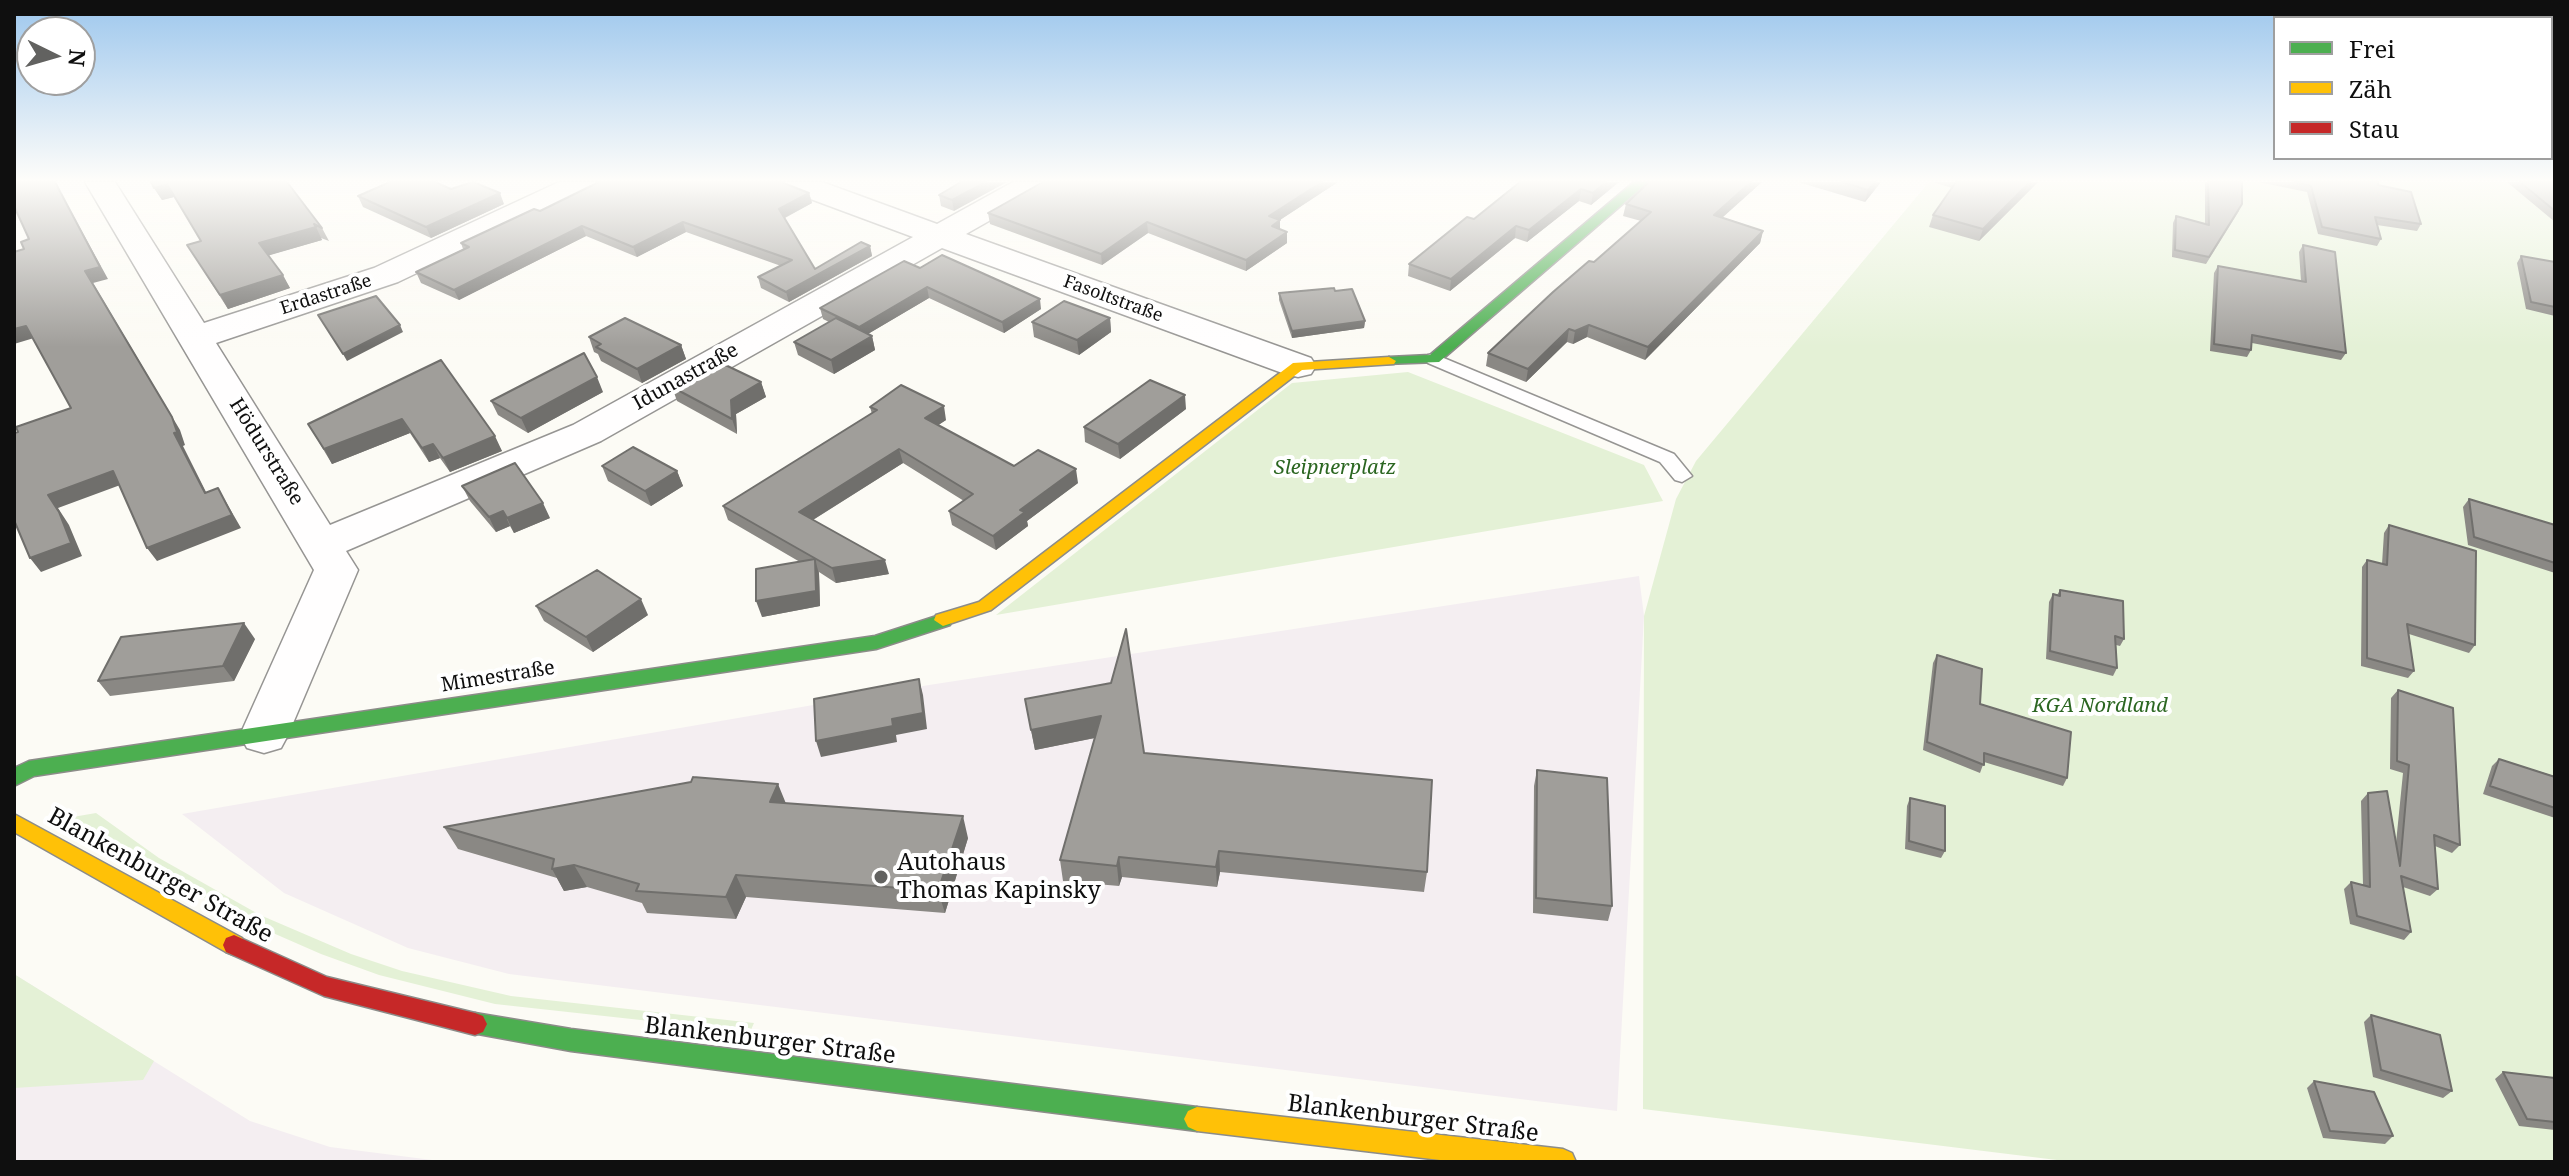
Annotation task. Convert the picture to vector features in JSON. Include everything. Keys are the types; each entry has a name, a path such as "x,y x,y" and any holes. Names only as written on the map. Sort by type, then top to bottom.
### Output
{"street":[{"name":"Hödurstraße","path":"133,237 323,544 336,570 264,735"},
{"name":"Erdastraße","path":"194,338 386,275 467,237"},
{"name":"Idunastraße","path":"323,544 587,433 937,237"},
{"name":"Fasoltstraße","path":"941,237 1298,366"},
{"path":"1298,366 1434,359 1578,237"},
{"name":"Mimestraße","path":"14,778 29,769 876,642 985,606 1298,366"},
{"name":"Blankenburger Straße","path":"14,822 257,958 324,986 460,1022 585,1042 1563,1162"}],"lane":[{"path":"1434,359 1667,458 1682,476"}],"shaded area":[{"path":"1639,576 1644,616 1617,1111 509,974 408,948 284,893 182,814 929,685"},
{"path":"14,974 250,1121 330,1147 448,1162 14,1162"}],"green space":[{"name":"KGA Nordland","path":"1883,237 2555,237 2555,1162 2073,1162 1643,1109 1644,616 1676,499 1696,461"},
{"name":"Sleipnerplatz","path":"1408,372 1644,465 1663,501 996,615 1292,383"},
{"path":"96,813 159,858 260,915 351,954 402,971 511,996 754,1023 750,1032 495,1004 379,975 241,919 67,818"},
{"path":"14,974 154,1061 143,1080 14,1088"}],"building":[{"path":"84,237 100,267 85,271 172,417 177,432 174,433 205,493 218,488 232,515 147,548 113,471 48,495 59,512 71,543 30,558 14,520 14,433 18,432 16,427 71,408 26,326 14,329 14,252 24,249 21,242"},
{"path":"199,237 281,237 259,243 283,275 220,295 187,245 201,241"},
{"path":"474,237 560,237 454,290 416,272 469,247 461,243"},
{"path":"608,237 653,237 633,247"},
{"path":"726,237 796,237 815,269 861,242 870,246 786,292 758,277 792,260"},
{"path":"1054,237 1126,237 1101,254"},
{"path":"1186,237 1280,237 1246,260"},
{"path":"1442,237 1503,237 1451,279 1409,264"},
{"path":"1623,237 1757,237 1648,347 1589,325 1575,331 1569,329 1528,369 1488,353 1589,261 1594,262"},
{"path":"2175,237 2222,237 2209,257 2175,250"},
{"path":"2303,245 2335,252 2346,353 2252,335 2251,350 2214,344 2218,266 2306,282"},
{"path":"942,255 1040,299 1002,322 927,287 859,327 820,308 904,261 920,268"},
{"path":"2521,256 2555,262 2555,307 2531,302"},
{"path":"1334,288 1335,291 1352,289 1365,321 1292,331 1279,293"},
{"path":"376,296 400,325 343,354 318,315"},
{"path":"1064,301 1110,318 1077,340 1032,322"},
{"path":"625,318 681,345 637,369 596,347 601,344 589,337"},
{"path":"836,318 872,336 831,360 794,342"},
{"path":"584,353 597,377 521,418 491,401"},
{"path":"441,360 495,436 443,458 433,444 422,448 402,419 324,449 308,424"},
{"path":"717,361 761,382 731,400 732,419 672,387"},
{"path":"1150,380 1185,395 1118,444 1084,427"},
{"path":"901,385 944,406 925,418 1014,466 1038,450 1076,469 1020,510 1025,512 993,536 949,511 973,494 899,449 799,512 885,560 832,568 723,506 877,410 870,407"},
{"path":"633,447 677,471 645,491 602,466"},
{"path":"515,463 543,503 507,518 503,511 489,517 462,486"},
{"path":"2469,499 2555,525 2555,563 2474,537"},
{"path":"2389,525 2476,551 2475,645 2407,624 2414,671 2367,658 2367,560 2387,565"},
{"path":"815,559 816,591 756,601 756,569"},
{"path":"597,570 641,599 586,637 536,606"},
{"path":"2060,590 2123,601 2124,639 2115,636 2117,668 2050,651 2053,594 2060,596"},
{"path":"244,623 223,666 98,681 121,637"},
{"path":"1126,629 1144,753 1432,780 1427,872 1219,851 1216,867 1119,857 1117,866 1060,860 1101,716 1031,730 1025,699 1111,683"},
{"path":"1937,655 1982,669 1980,704 2071,732 2067,778 1984,753 1984,765 1927,742"},
{"path":"919,679 923,713 892,719 893,726 816,741 814,699"},
{"path":"2398,690 2453,708 2460,845 2434,835 2438,889 2401,876 2411,932 2357,916 2351,882 2370,887 2368,793 2387,791 2400,866 2409,765 2397,761"},
{"path":"2499,759 2555,777 2555,808 2490,786"},
{"path":"1537,770 1607,778 1612,906 1536,898"},
{"path":"693,777 778,784 770,802 963,816 938,891 736,875 726,897 636,891 639,884 574,865 552,869 554,859 444,827 691,782"},
{"path":"1910,798 1945,806 1945,851 1909,841"},
{"path":"2371,1015 2440,1035 2452,1091 2381,1070"},
{"path":"2503,1072 2555,1078 2555,1122 2527,1119"},
{"path":"2314,1081 2374,1092 2393,1136 2330,1131"}],"traffic: fast":[{"path":"1389,361 1434,359 1578,237"},
{"path":"14,778 29,769 876,642 943,620"},
{"path":"475,1024 571,1040 1197,1119"}],"traffic: slow":[{"path":"943,620 985,606 1298,366 1389,361"},
{"path":"14,822 234,945"},
{"path":"1197,1119 1563,1162"}],"traffic: jam":[{"path":"234,945 324,986 475,1024"}],"place":[{"name":"Autohaus Thomas Kapinsky","path":"881,877"}]}
